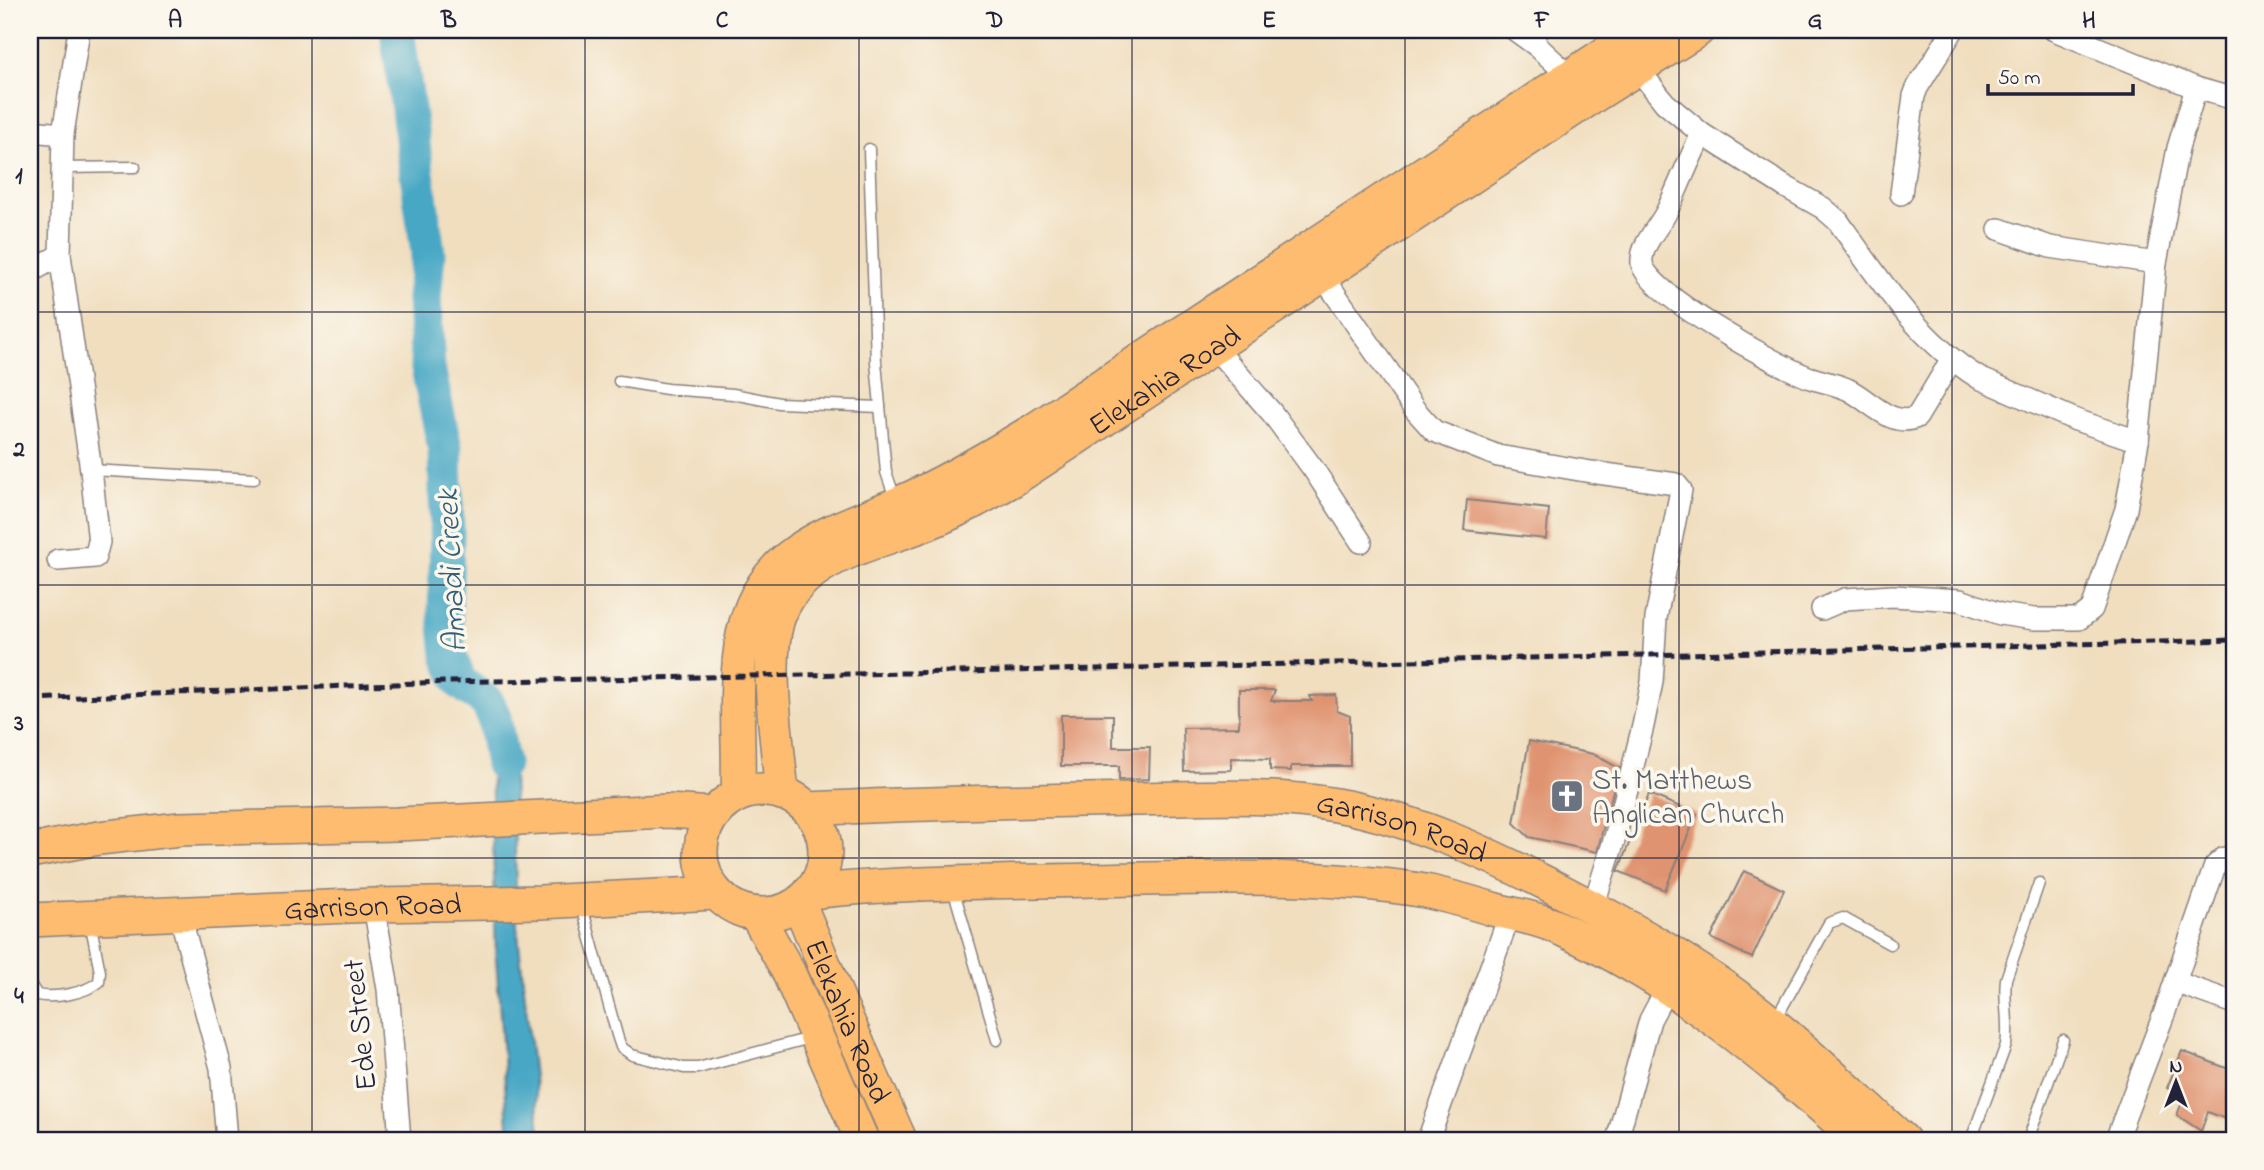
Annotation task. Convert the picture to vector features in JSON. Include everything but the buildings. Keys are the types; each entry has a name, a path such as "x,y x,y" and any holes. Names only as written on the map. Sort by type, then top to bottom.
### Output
{"main road":[{"name":"Elekahia Road","path":"795,801 773,656 777,622 786,602 802,581 825,563 929,523 1014,479 1322,275 1633,48 1698,30"},
{"name":"Elekahia Road","path":"726,804 743,634 762,585 775,569 801,547 971,468 1580,87"},
{"path":"30,851 99,838 180,829 456,821 667,811 726,804 752,791 767,790 795,801 820,828 825,850 819,880 804,897 786,910 756,914 727,903 716,893 704,874 700,852 704,831 726,804"},
{"name":"Garrison Road","path":"795,801 1298,799 1381,815 1497,859 1666,948 1773,1024 1903,1140"},
{"name":"Garrison Road","path":"804,897 870,886 1178,878 1315,881 1426,891 1558,927 1668,986 1756,1052 1860,1140"},
{"name":"Garrison Road","path":"30,920 716,893"},
{"name":"Elekahia Road","path":"804,897 900,1140"},
{"name":"Elekahia Road","path":"756,914 788,971 862,1140"}],"street":[{"path":"58,560 95,557 99,542 60,255 63,134 79,30"},
{"path":"1515,30 1541,38 1580,87"},
{"path":"1901,194 1914,96 1953,30"},
{"path":"2054,30 2196,88 2234,99"},
{"path":"1633,48 1665,103 1702,134 1823,208 1838,221 1910,319 1952,359 1979,378 2003,389 2076,420 2138,441"},
{"path":"1822,609 1845,599 1862,597 1933,597 1960,600 2000,614 2034,619 2065,620 2086,615 2092,609 2126,509 2138,441 2156,263 2178,148 2196,88"},
{"path":"30,131 63,134"},
{"path":"1702,134 1665,214 1643,252 1642,266 1652,281 1694,313 1742,344 1811,378 1858,394 1884,414 1903,420 1917,416 1952,359"},
{"path":"1999,229 2050,247 2156,263"},
{"path":"30,272 60,255"},
{"path":"1322,275 1416,410 1434,431 1498,456 1676,484 1681,490 1656,618 1653,668 1643,726 1616,834 1592,907"},
{"path":"1215,348 1279,422 1362,542"},
{"path":"2116,1140 2215,866 2224,858 2234,858"},
{"name":"Ede Street","path":"374,905 388,989 400,1140"},
{"path":"1428,1140 1510,914"},
{"path":"180,915 221,1069 227,1140"},
{"path":"2175,982 2234,1003"},
{"path":"1617,1140 1650,1020 1668,986"}],"lane":[{"path":"869,149 876,362 886,472 897,504"},
{"path":"62,169 135,167"},
{"path":"619,381 667,389 733,394 779,403 880,407"},
{"path":"91,470 254,479"},
{"path":"951,882 997,1040"},
{"path":"1971,1140 2006,1045 2009,1032 2004,992 2006,979 2039,883"},
{"path":"580,900 621,1047 632,1055 668,1065 698,1068 817,1036"},
{"path":"30,984 37,995 48,998 93,987 99,982 100,972 89,918"},
{"path":"1773,1024 1829,922 1843,918 1890,944"},
{"path":"2028,1140 2063,1040"}],"water":[{"path":"498,716 513,766 517,925 541,1140 509,1140 496,958 490,717"}],"waterway":[{"name":"Amadi Creek","path":"397,30 428,253 424,299 428,368 445,449 445,614 449,655 460,682 487,702 494,717 502,764"}],"railway":[{"path":"30,699 444,682 1058,670 2234,640"}],"place":[{"name":"St. Matthews Anglican Church","path":"1567,796"}]}
